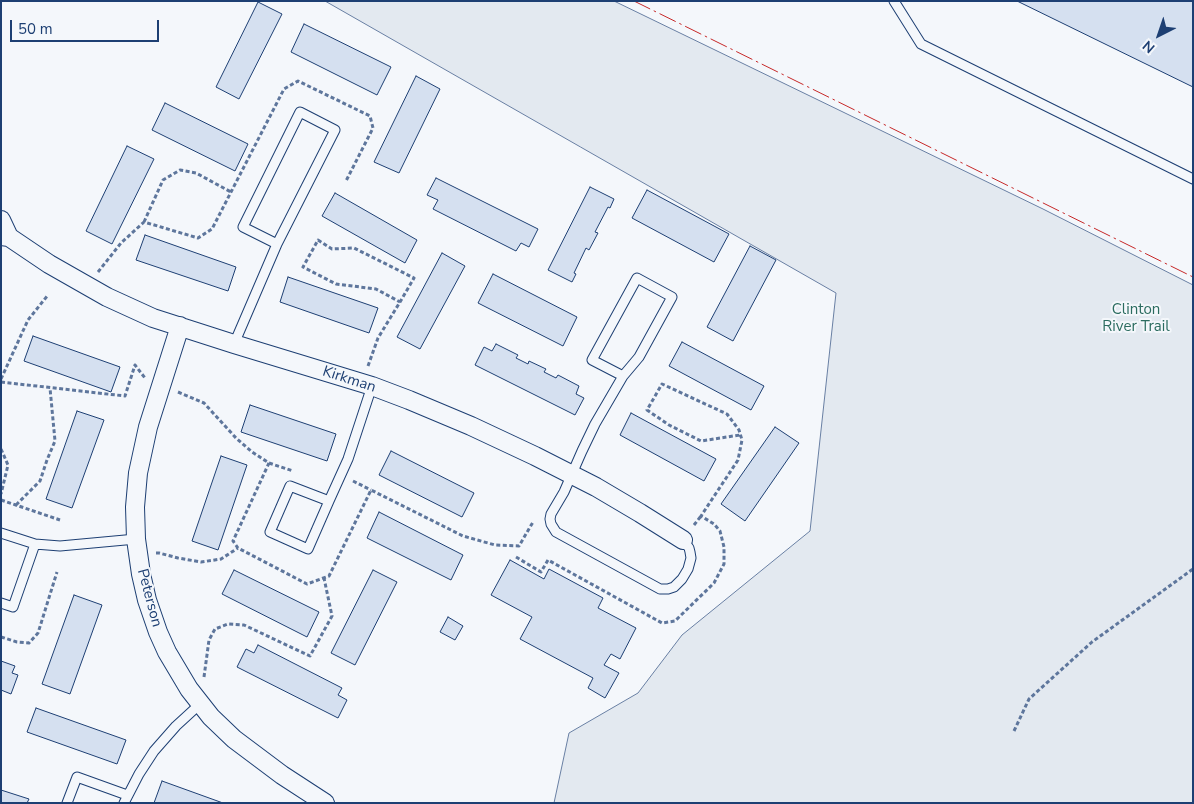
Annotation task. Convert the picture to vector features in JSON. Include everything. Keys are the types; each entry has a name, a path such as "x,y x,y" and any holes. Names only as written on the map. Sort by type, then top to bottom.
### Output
{"street":[{"name":"Kirkman","path":"1,220 5,237 87,286 130,308 154,318 234,344 367,385 471,426 572,474 640,512 683,540"},
{"name":"Peterson","path":"180,326 148,427 142,450 136,490 136,539 147,600 158,632 178,672 200,704 222,728 248,750 282,776 325,803"}],"lane":[{"path":"894,1 920,44 1193,179"},
{"path":"234,344 277,244 335,130 300,112 243,227 277,244"},
{"path":"624,376 592,360 637,278 672,297 639,357 624,376 595,424 564,492 551,514 551,524 556,532 657,588 664,590 677,584 685,575 690,564 689,548 683,540"},
{"path":"329,501 290,486 270,532 308,549 348,459 367,385"},
{"path":"1,533 35,544 60,546 136,539"},
{"path":"1,603 13,607 35,544"},
{"path":"67,803 77,777 126,799 138,774 159,744 200,704"}],"path":[{"path":"144,222 198,238 212,229 284,89 298,81 370,116 373,128 346,181"},
{"path":"87,286 121,243 144,222 163,180 180,170 196,173 232,192"},
{"path":"367,385 378,338 400,302 414,278 354,248 332,249 318,240 303,267 336,284 376,289 400,302"},
{"path":"48,295 28,320 1,380 50,388 125,396 135,365 146,380"},
{"path":"516,557 541,572 548,560 662,623 675,621 714,583 724,564 724,547 720,531 714,524 701,516 738,460 742,440 739,430 727,414 662,384 647,410 669,425 701,441 740,435"},
{"path":"16,505 40,481 55,441 50,388"},
{"path":"1,449 8,465 1,494"},
{"path":"352,481 371,490"},
{"path":"1,500 60,520"},
{"path":"138,557 159,553 201,562 221,559 238,548"},
{"path":"1014,731 1029,699 1092,642 1193,569"},
{"path":"1,637 17,642 29,643 38,632 58,572"},
{"path":"203,685 210,640 216,629 228,624 244,625 310,656 332,616 324,578"}],"green space":[{"name":"Clinton River Trail","path":"325,1 614,1 1043,209 1193,285 1193,803 554,803 569,733 638,693 682,635 810,531 836,293"}],"building":[{"path":"1017,1 1193,1 1193,87"},
{"path":"258,2 282,14 239,99 216,87"},
{"path":"304,24 391,67 377,95 291,52"},
{"path":"416,76 440,89 399,173 374,162"},
{"path":"165,103 248,144 235,171 152,130"},
{"path":"127,146 154,159 112,244 86,231"},
{"path":"436,178 538,229 529,247 521,243 516,251 433,209 438,200 427,195"},
{"path":"590,187 614,199 595,232 598,233 589,250 586,248 574,273 576,274 572,282 548,270"},
{"path":"647,190 729,234 714,262 632,218"},
{"path":"335,193 417,240 405,263 322,216"},
{"path":"145,235 236,267 228,291 136,260"},
{"path":"750,246 776,260 733,341 707,327"},
{"path":"442,253 465,266 420,349 397,337"},
{"path":"493,274 577,317 563,346 478,303"},
{"path":"288,277 378,308 369,333 280,302"},
{"path":"33,336 120,367 111,392 24,361"},
{"path":"682,342 764,386 751,410 669,366"},
{"path":"496,344 518,355 516,358 528,364 529,361 546,369 544,372 556,378 558,375 579,386 576,394 584,398 575,415 475,365 484,347 492,351"},
{"path":"250,405 336,434 327,461 241,432"},
{"path":"77,411 104,420 72,508 46,499"},
{"path":"631,413 716,459 704,481 620,435"},
{"path":"775,427 799,443 745,521 721,504"},
{"path":"391,451 474,493 462,517 379,475"},
{"path":"221,456 247,465 218,550 192,541"},
{"path":"379,512 463,555 451,580 367,538"},
{"path":"510,560 544,579 549,569 603,598 598,608 636,628 620,659 611,654 604,665 619,673 605,698 588,688 593,678 520,639 532,617 491,595"},
{"path":"234,570 319,612 307,637 222,594"},
{"path":"373,570 397,582 355,665 331,653"},
{"path":"74,595 102,605 70,694 42,684"},
{"path":"448,617 463,626 455,640 440,632"},
{"path":"258,645 342,688 338,695 347,700 338,718 237,667 246,649 254,653"},
{"path":"1,661 15,666 12,673 18,675 11,694 1,690"},
{"path":"36,708 126,740 117,764 27,732"},
{"path":"162,781 223,803 154,803"},
{"path":"1,790 29,799 27,803 1,803"}],"power":[{"path":"634,1 1193,277"}]}
